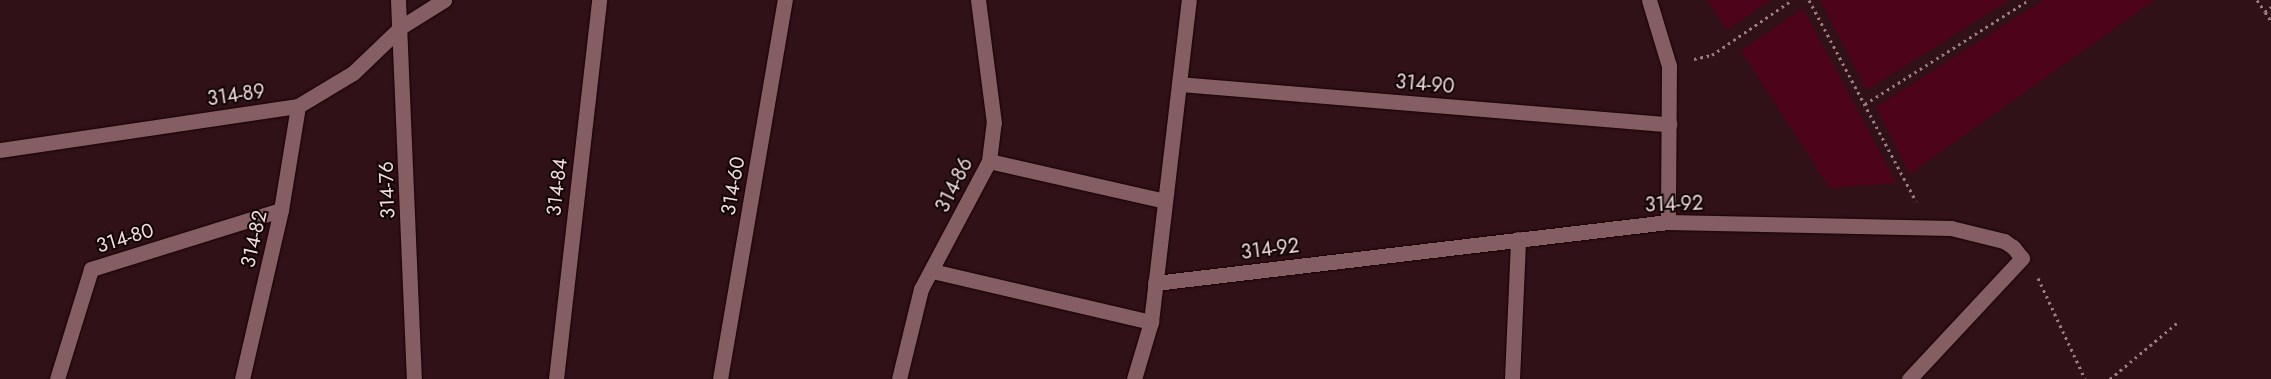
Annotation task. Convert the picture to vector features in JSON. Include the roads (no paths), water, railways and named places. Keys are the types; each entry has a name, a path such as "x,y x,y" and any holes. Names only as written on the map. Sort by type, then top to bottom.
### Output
{"street":[{"name":"314-76","path":"398,0 414,379"},
{"name":"314-89","path":"0,150 298,106 353,73 400,27 444,0"},
{"name":"314-84","path":"556,379 599,0"},
{"name":"314-60","path":"720,379 785,0"},
{"name":"314-86","path":"899,379 921,289 989,161 994,123 978,0"},
{"path":"1134,379 1151,322 1188,0"},
{"path":"1649,0 1669,66 1668,222"},
{"name":"314-90","path":"1179,84 1669,124"},
{"name":"314-82","path":"242,379 281,210 298,106"},
{"path":"989,161 1165,201"},
{"name":"314-80","path":"58,379 91,269 281,210"},
{"name":"314-92","path":"1155,283 1668,222 1951,228 2004,241 2013,247 2022,258 1909,379"},
{"path":"1512,379 1518,239"},
{"path":"932,271 1151,322"}]}
